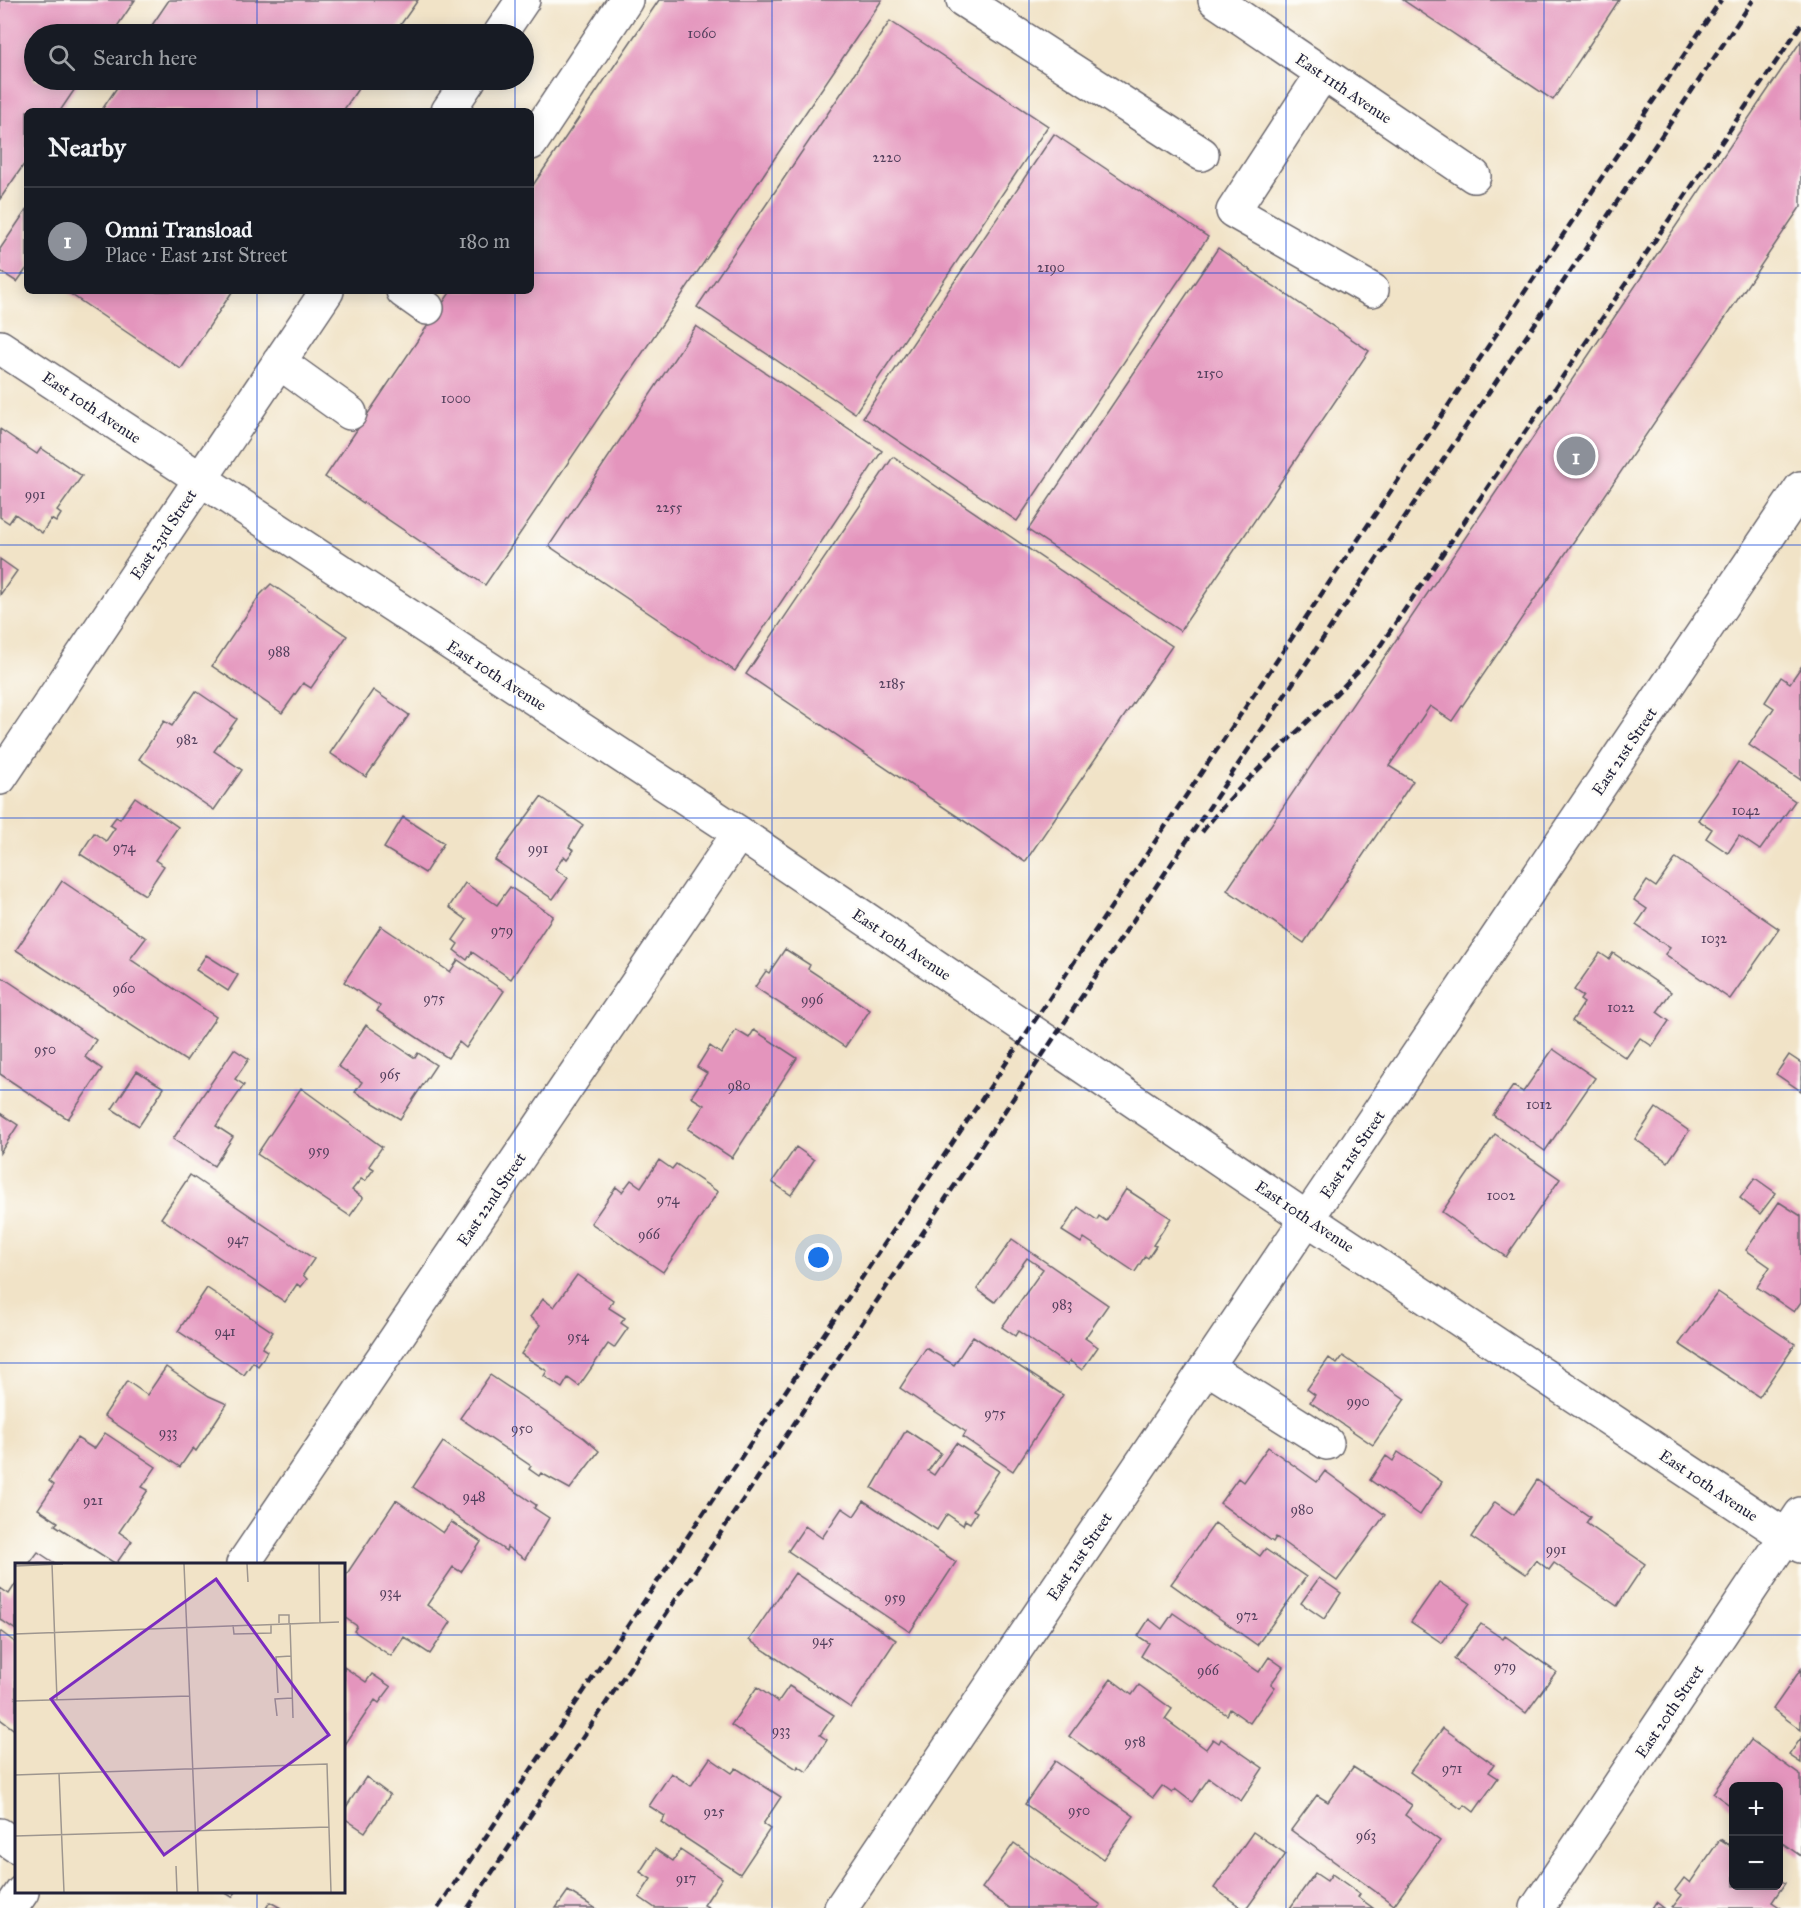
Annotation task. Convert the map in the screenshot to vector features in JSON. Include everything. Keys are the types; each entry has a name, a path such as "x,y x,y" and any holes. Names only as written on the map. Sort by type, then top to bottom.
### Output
{"street":[{"path":"507,24 523,0"},
{"path":"534,138 626,0"},
{"path":"963,0 1202,154"},
{"name":"East 11th Avenue","path":"1215,0 1474,176"},
{"path":"1323,73 1233,212 1372,290"},
{"path":"450,108 462,90"},
{"name":"East 23rd Street","path":"0,778 325,294"},
{"name":"East 10th Avenue","path":"0,347 739,833 1308,1220 1796,1532"},
{"path":"279,362 350,413"},
{"name":"East 21st Street","path":"841,1908 1801,488"},
{"name":"East 22nd Street","path":"244,1563 739,833"},
{"path":"1208,1368 1327,1443"},
{"name":"East 20th Street","path":"1537,1908 1796,1532"},
{"path":"0,1835 15,1845"},
{"path":"11,1908 21,1893"}],"building":[{"path":"0,0 135,0 119,24 24,24 24,90 74,90 62,108 24,108 24,164 0,199"},
{"path":"169,0 418,0 401,24 153,24"},
{"path":"659,0 882,0 485,585 325,477 449,294 534,294 534,184"},
{"path":"1403,0 1619,0 1553,100"},
{"path":"890,21 1048,126 855,413 697,307"},
{"path":"1801,41 1801,206 1452,721 1430,706 1389,766 1413,781 1304,943 1227,890"},
{"path":"115,90 357,90 345,108 103,108"},
{"path":"1054,134 1208,237 1017,521 863,417"},
{"path":"24,213 24,272 17,282 0,271 0,249"},
{"path":"1218,248 1369,351 1180,631 1028,530"},
{"path":"70,294 231,294 181,369"},
{"path":"696,326 882,451 735,671 549,546"},
{"path":"0,429 37,454 41,448 82,476 57,511 61,514 56,522 51,519 42,533 15,514 9,523 0,517"},
{"path":"893,457 1172,646 1025,862 746,674"},
{"path":"0,559 17,571 0,595"},
{"path":"271,584 347,636 311,688 303,683 282,713 212,666 260,595"},
{"path":"1801,667 1801,780 1749,745 1774,708 1765,702 1781,677 1790,683"},
{"path":"373,690 409,715 366,777 330,753"},
{"path":"196,691 237,719 214,751 242,770 214,810 139,759 164,721 172,726"},
{"path":"1738,762 1795,801 1760,850 1739,836 1728,853 1706,838 1712,829 1698,820"},
{"path":"135,797 178,827 155,860 164,866 145,895 80,854 94,833 106,841 115,828 110,825 116,817 120,819"},
{"path":"541,797 583,825 569,847 574,850 567,859 564,856 555,869 568,878 553,899 495,860"},
{"path":"403,817 444,843 425,873 384,848"},
{"path":"1676,858 1779,929 1730,999 1665,954 1670,948 1636,925 1647,909 1634,900 1647,881 1656,887"},
{"path":"62,881 146,938 130,959 216,1017 186,1061 16,950"},
{"path":"465,883 497,905 510,887 553,916 511,979 472,952 467,960 454,950 458,944 453,940 467,920 449,907"},
{"path":"381,926 450,972 458,960 504,991 466,1048 459,1042 448,1058 377,1011 380,1006 344,982"},
{"path":"785,949 810,965 808,969 870,1010 845,1047 755,987 766,971 769,973"},
{"path":"1600,953 1609,959 1613,953 1671,992 1657,1012 1669,1021 1652,1046 1640,1038 1626,1058 1572,1021 1584,1003 1580,1000 1583,996 1574,990"},
{"path":"206,955 238,975 228,991 196,970"},
{"path":"2,977 96,1040 85,1057 102,1069 68,1119 0,1074 0,981"},
{"path":"366,1025 415,1058 418,1053 436,1065 400,1119 355,1092 362,1082 338,1066"},
{"path":"736,1030 749,1038 754,1030 797,1058 732,1158 688,1129 704,1105 691,1097 707,1073 697,1067 710,1046 721,1054"},
{"path":"234,1049 249,1059 235,1079 244,1085 216,1126 233,1137 214,1166 173,1139"},
{"path":"1553,1049 1595,1078 1545,1151 1493,1115 1513,1086 1523,1092"},
{"path":"1789,1055 1801,1063 1801,1091 1776,1074"},
{"path":"137,1071 164,1088 139,1126 112,1109"},
{"path":"301,1088 382,1147 369,1166 374,1169 365,1181 361,1179 352,1190 363,1198 350,1216 257,1154"},
{"path":"1656,1108 1689,1131 1668,1162 1635,1139"},
{"path":"0,1113 18,1125 0,1153"},
{"path":"1495,1134 1560,1179 1506,1257 1442,1212"},
{"path":"796,1147 814,1160 791,1195 772,1182"},
{"path":"659,1160 672,1169 676,1164 718,1192 663,1272 591,1223 616,1187 622,1192 631,1180 641,1187"},
{"path":"190,1175 314,1259 303,1275 307,1279 301,1287 297,1284 285,1302 161,1218"},
{"path":"1755,1178 1776,1193 1760,1214 1740,1198"},
{"path":"1126,1189 1171,1218 1153,1245 1156,1246 1148,1258 1145,1256 1135,1272 1084,1238 1081,1243 1062,1231 1078,1207 1097,1220 1099,1216 1106,1221"},
{"path":"1779,1202 1801,1216 1801,1302 1794,1312 1757,1287 1770,1267 1746,1250"},
{"path":"1012,1239 1108,1305 1085,1338 1098,1347 1082,1370 1070,1361 1067,1365 1018,1331 1015,1336 1002,1327 1043,1269 1027,1258 995,1302 977,1289"},
{"path":"577,1275 613,1300 609,1308 625,1318 621,1323 628,1328 614,1348 608,1344 579,1386 568,1378 562,1388 544,1376 547,1371 521,1354 540,1325 530,1317 543,1299 554,1307"},
{"path":"207,1288 273,1332 262,1348 267,1351 263,1359 258,1366 253,1362 244,1375 178,1331"},
{"path":"1718,1292 1795,1344 1759,1397 1679,1344"},
{"path":"973,1336 1063,1395 1013,1471 963,1437 966,1432 900,1388 926,1348 954,1365"},
{"path":"1343,1356 1405,1399 1373,1445 1310,1402 1315,1395 1307,1389 1329,1358 1337,1364"},
{"path":"166,1367 209,1396 227,1404 196,1451 193,1448 180,1467 104,1416 127,1381 147,1395"},
{"path":"490,1375 584,1438 599,1451 570,1489 541,1473 539,1476 529,1469 531,1466 460,1418"},
{"path":"906,1430 941,1453 928,1471 934,1475 956,1443 999,1471 973,1510 977,1512 970,1523 965,1520 963,1525 947,1514 937,1530 872,1488"},
{"path":"105,1433 156,1467 142,1487 148,1490 119,1532 132,1541 117,1563 55,1525 58,1522 38,1509 54,1485 49,1481 77,1438 94,1449"},
{"path":"443,1442 536,1505 534,1508 549,1518 525,1559 507,1547 506,1551 413,1487"},
{"path":"1268,1447 1317,1482 1325,1471 1385,1515 1337,1581 1276,1537 1273,1542 1220,1503 1238,1478 1243,1482"},
{"path":"1398,1452 1442,1482 1420,1515 1370,1480 1386,1456 1393,1461"},
{"path":"1537,1480 1590,1517 1586,1523 1645,1564 1617,1606 1554,1563 1549,1570 1536,1560 1526,1574 1471,1537 1495,1502 1514,1515"},
{"path":"396,1500 443,1533 451,1522 481,1542 461,1572 453,1567 427,1605 451,1622 430,1654 404,1637 391,1656 354,1631 357,1626 345,1618 345,1576"},
{"path":"864,1501 956,1562 910,1632 788,1551 805,1526 822,1538 842,1508 854,1516"},
{"path":"1215,1523 1260,1556 1265,1549 1306,1577 1257,1645 1171,1584"},
{"path":"38,1552 54,1563 30,1563"},
{"path":"795,1573 896,1640 851,1708 749,1640"},
{"path":"1319,1578 1341,1593 1324,1619 1301,1603"},
{"path":"1439,1582 1470,1603 1442,1643 1411,1622"},
{"path":"15,1585 15,1629 0,1619 0,1588 9,1594"},
{"path":"1173,1613 1259,1672 1269,1657 1283,1667 1271,1684 1275,1687 1250,1723 1230,1709 1227,1715 1141,1656 1149,1643 1138,1636 1149,1619 1162,1629"},
{"path":"1481,1624 1503,1639 1505,1636 1556,1672 1526,1713 1454,1659"},
{"path":"0,1631 15,1642 15,1730 0,1719"},
{"path":"345,1668 366,1682 372,1674 391,1687 379,1703 375,1700 345,1745"},
{"path":"1801,1669 1801,1730 1773,1709"},
{"path":"1111,1679 1132,1695 1139,1685 1172,1709 1165,1719 1206,1749 1213,1739 1219,1743 1221,1739 1263,1768 1241,1801 1209,1778 1192,1802 1175,1789 1172,1793 1162,1786 1153,1798 1069,1736"},
{"path":"789,1686 834,1715 820,1735 827,1740 807,1772 798,1766 797,1769 731,1725 757,1687 778,1702"},
{"path":"1443,1728 1494,1765 1489,1772 1498,1778 1474,1812 1465,1805 1461,1809 1410,1772"},
{"path":"1801,1738 1801,1763 1789,1755"},
{"path":"1751,1740 1801,1776 1801,1856 1783,1843 1783,1782 1729,1782 1729,1804 1713,1793"},
{"path":"710,1758 732,1773 736,1768 781,1797 763,1824 770,1829 740,1874 661,1822 665,1816 649,1806 671,1773 691,1786"},
{"path":"1055,1761 1134,1816 1103,1859 1025,1804"},
{"path":"1353,1767 1412,1805 1405,1815 1440,1841 1394,1905 1291,1830 1317,1795 1328,1802"},
{"path":"366,1777 390,1795 365,1832 345,1819 345,1808"},
{"path":"1253,1832 1286,1854 1247,1908 1242,1908 1214,1888"},
{"path":"1720,1839 1729,1845 1729,1890 1780,1890 1772,1902 1781,1908 1672,1908 1682,1895 1675,1890 1684,1878 1690,1883"},
{"path":"1014,1843 1101,1905 1099,1908 1010,1908 982,1888"},
{"path":"655,1849 673,1861 680,1850 722,1878 704,1905 710,1908 655,1908 639,1897 651,1879 640,1872"},
{"path":"1315,1873 1327,1881 1332,1874 1360,1894 1358,1897 1373,1908 1290,1908"},
{"path":"568,1891 595,1908 556,1908"},
{"path":"270,1902 281,1908 266,1908"},
{"path":"1656,1902 1664,1908 1652,1908"}],"railway":[{"path":"438,1908 1721,0"},
{"path":"468,1908 1753,0"},
{"path":"1202,832 1244,784 1359,670 1380,646 1801,25"}],"place":[{"name":"Omni Transload","path":"1576,456"}]}
